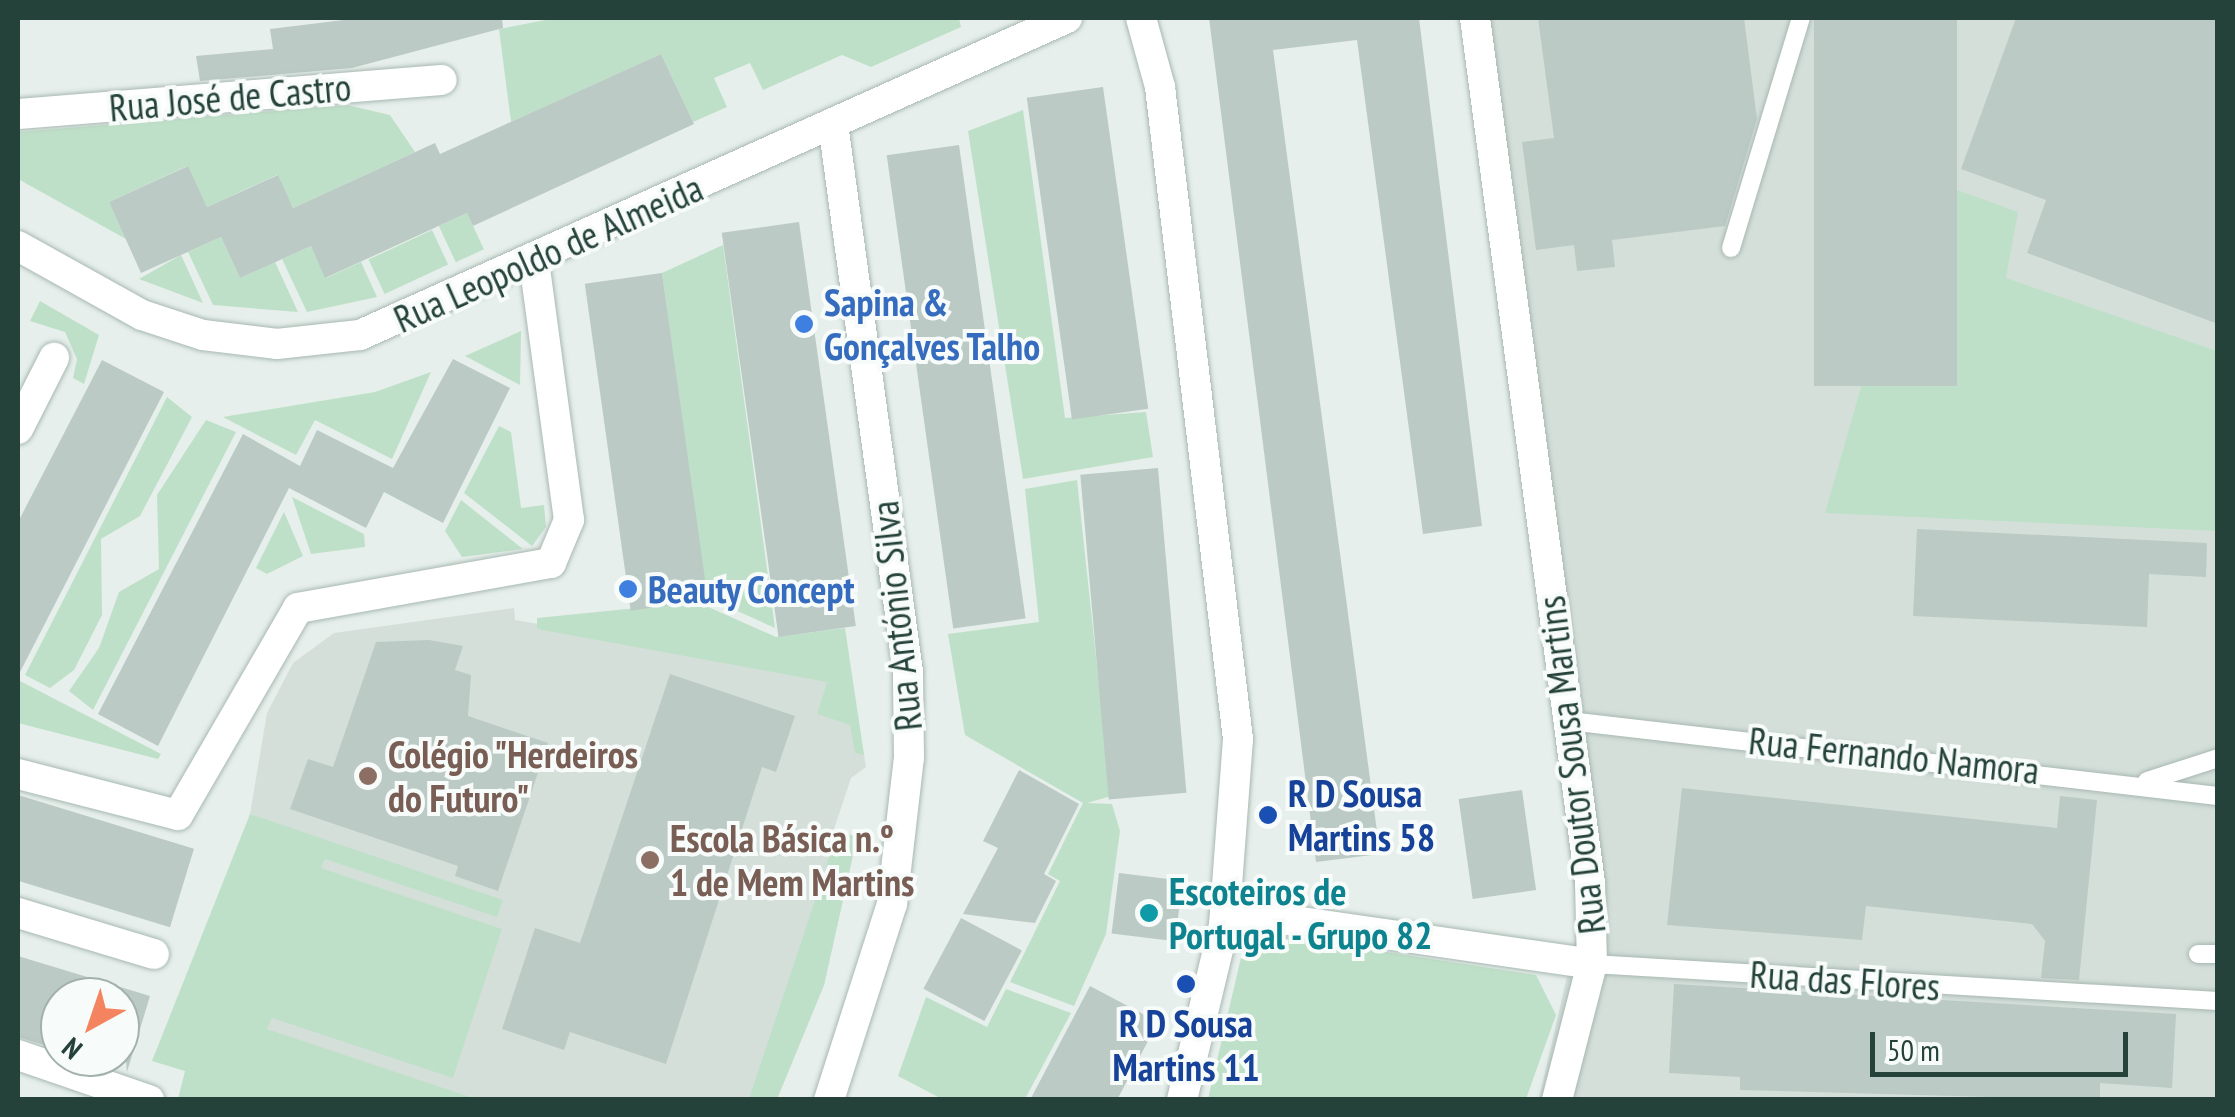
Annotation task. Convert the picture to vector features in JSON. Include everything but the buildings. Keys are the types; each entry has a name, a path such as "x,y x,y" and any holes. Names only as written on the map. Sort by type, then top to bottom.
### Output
{"street":[{"name":"Rua Leopoldo de Almeida","path":"18,246 168,324 278,344 360,335 1068,18"},
{"path":"1140,18 1160,87 1234,646 1238,739 1226,912 1182,1100"},
{"name":"Rua Doutor Sousa Martins","path":"1226,912 1592,964 1568,721 1475,18"},
{"name":"Rua José de Castro","path":"18,114 442,80"},
{"name":"Rua António Silva","path":"829,1100 892,904 909,758 906,656 833,124"},
{"path":"18,774 178,814 298,608 551,563 570,520 534,260"},
{"path":"18,430 54,358"},
{"path":"18,913 154,954"},
{"path":"1557,1100 1592,964"},
{"path":"18,1055 149,1100"}],"lane":[{"path":"1730,248 1802,18"},
{"name":"Rua Fernando Namora","path":"1568,721 2147,782 2218,796"},
{"path":"2147,782 2218,758"},
{"path":"2198,954 2218,954"},
{"name":"Rua das Flores","path":"1592,964 2218,1001"}],"shaded area":[{"path":"1482,18 2217,18 2217,1099 1539,1099 1578,928"},
{"name":"Escola Básica n.º 1 de Mem Martins","path":"514,608 515,620 851,675 866,767 851,778 834,829 857,837 824,985 777,1099 464,1099 235,1054 327,841 250,814 267,713 293,663 334,633"}],"green space":[{"path":"556,18 959,18 961,27 871,67 842,55 763,90 750,63 714,78 727,107 693,122 661,54 511,122 499,29"},
{"path":"347,105 390,115 415,152 293,208 277,175 207,207 187,166 109,202 126,239 18,179 18,132"},
{"path":"1023,110 1065,418 1146,412 1153,457 1023,479 968,131"},
{"path":"1921,177 2018,212 2006,278 2217,351 2217,531 1825,513"},
{"path":"467,213 484,249 456,262 439,226"},
{"path":"432,230 448,264 385,294 369,260"},
{"path":"221,237 240,278 275,262 298,312 213,305 188,252"},
{"path":"723,245 775,628 706,597 662,273"},
{"path":"311,246 326,278 361,262 377,297 307,312 282,259"},
{"path":"181,255 203,303 139,279"},
{"path":"40,301 99,335 84,384 73,378 77,359 65,332 30,321"},
{"path":"521,331 520,385 465,356"},
{"path":"431,372 392,459 315,420 296,455 223,417 375,392"},
{"path":"167,397 192,417 140,516 101,539 102,615 74,670 50,688 25,675"},
{"path":"206,420 236,432 93,710 69,691 99,648 119,592 159,569 157,495"},
{"path":"499,426 511,432 521,508 544,505 546,527 532,546 464,493"},
{"path":"1077,480 1111,796 1087,803 1112,804 1120,831 1106,934 1074,1006 1010,982 1060,881 1048,874 1083,803 965,735 948,634 1039,622 1025,489"},
{"path":"292,497 364,534 365,547 311,554"},
{"path":"461,500 523,549 462,557 445,531"},
{"path":"284,512 303,556 267,574 256,568"},
{"path":"697,602 776,637 845,628 864,755 855,753 850,725 817,714 827,682 537,629 537,618"},
{"path":"18,680 161,754 158,759 18,723"},
{"path":"250,814 503,900 497,917 325,859 321,868 502,929 453,1078 272,1018 267,1029 476,1099 178,1099 185,1071 152,1061"},
{"path":"838,831 857,837 824,985 777,1099 749,1099"},
{"path":"1262,933 1536,975 1556,1015 1526,1099 1208,1099 1243,949"},
{"path":"1006,989 1071,1013 1025,1099 942,1099 898,1076 926,997 987,1027"}],"place":[{"name":"Sapina & Gonçalves Talho","path":"804,324"},
{"name":"Beauty Concept","path":"628,589"},
{"name":"Colégio \"Herdeiros do Futuro\"","path":"368,776"},
{"name":"R D Sousa Martins 58","path":"1268,815"},
{"name":"Escola Básica n.º 1 de Mem Martins","path":"650,860"},
{"name":"Escoteiros de Portugal - Grupo 82","path":"1149,913"},
{"name":"R D Sousa Martins 11","path":"1186,984"}]}
